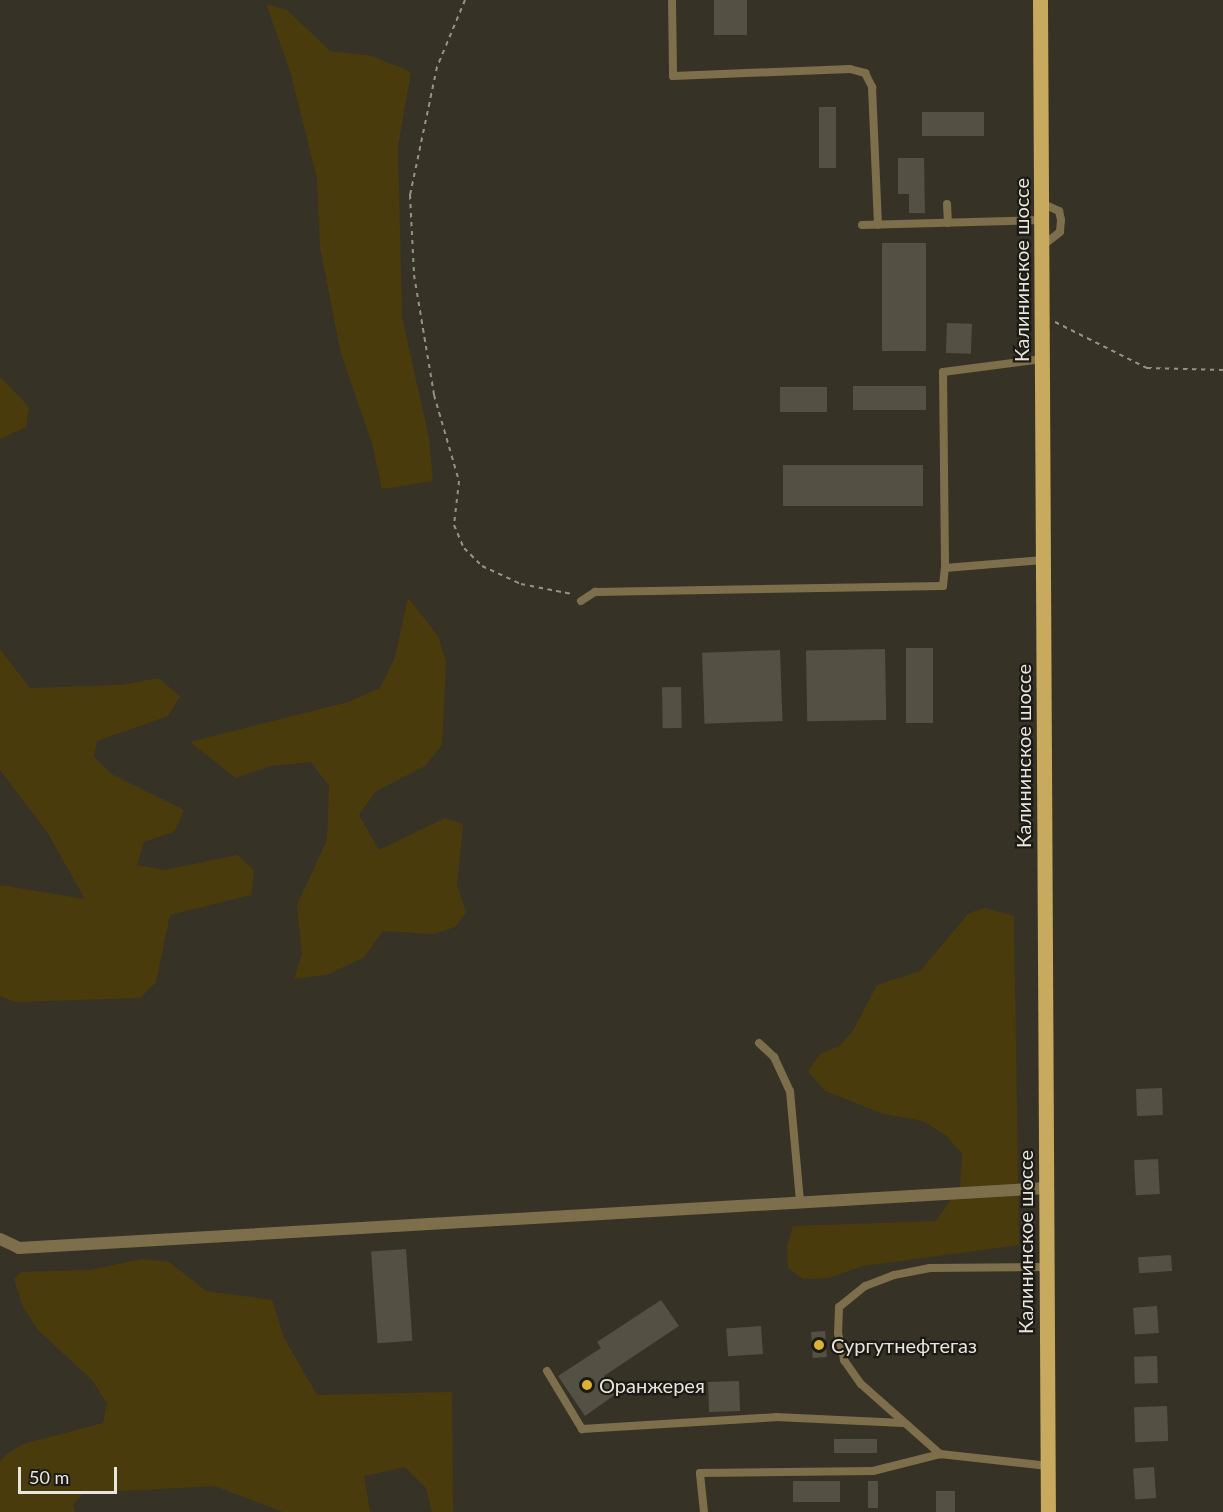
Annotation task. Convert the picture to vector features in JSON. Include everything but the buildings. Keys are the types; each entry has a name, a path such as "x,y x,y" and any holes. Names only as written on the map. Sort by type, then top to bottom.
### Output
{"main road":[{"name":"Калининское шоссе","path":"1040,0 1048,1512"}],"street":[{"path":"0,1239 19,1248 800,1200 1046,1188"}],"lane":[{"path":"672,0 672,76 850,69 865,73 872,87 878,225"},
{"path":"1041,203 1059,211 1061,220 1060,232 1042,247"},
{"path":"947,204 948,223"},
{"path":"862,225 1041,220"},
{"path":"581,601 595,592 943,586 945,568 943,372 1042,359"},
{"path":"945,568 1043,560"},
{"path":"759,1043 774,1057 790,1091 800,1200"},
{"path":"940,1454 861,1384 844,1360 838,1333 839,1307 864,1286 894,1275 930,1268 1047,1267"},
{"path":"547,1371 582,1429 776,1417 903,1423"},
{"path":"704,1512 700,1473 873,1471 940,1454 1048,1466"}],"path":[{"path":"465,0 437,67 410,195 414,275 434,395 459,481 454,525 464,548 482,566 521,584 565,590 581,601"},
{"path":"1042,316 1147,368 1223,370"}],"shaded area":[{"path":"266,4 287,10 330,51 372,56 411,72 398,146 402,318 429,438 433,481 382,489 372,443 341,354 320,247 317,179 290,71"},
{"path":"0,377 29,407 26,427 0,439"},
{"path":"408,598 438,636 446,661 442,745 425,766 376,791 359,815 379,850 445,818 463,824 457,885 466,912 455,927 433,934 383,931 364,957 329,974 294,979 302,954 297,905 327,840 329,786 311,762 270,766 236,778 190,742 348,702 380,688 395,657"},
{"path":"0,649 30,688 122,685 158,678 180,696 168,716 97,741 94,757 113,775 184,810 175,831 144,842 137,865 165,870 237,855 254,870 251,895 170,915 156,982 140,998 15,1002 0,996 0,885 85,899 47,832 0,770"},
{"path":"985,908 1014,916 1019,1245 863,1266 828,1278 803,1279 788,1268 787,1246 793,1226 936,1221 960,1186 962,1154 947,1136 923,1121 884,1114 825,1091 808,1071 820,1054 839,1046 853,1031 877,985 920,971 969,913"},
{"path":"142,1259 169,1262 206,1291 272,1300 284,1338 317,1395 452,1392 453,1512 432,1512 426,1488 405,1467 364,1476 370,1512 283,1512 215,1486 83,1493 73,1504 75,1512 0,1512 0,1461 23,1444 103,1423 107,1403 92,1380 38,1330 23,1307 14,1279 21,1272 90,1270"}],"place":[{"name":"Сургутнефтегаз","path":"819,1345"},
{"name":"Оранжерея","path":"587,1385"}]}
